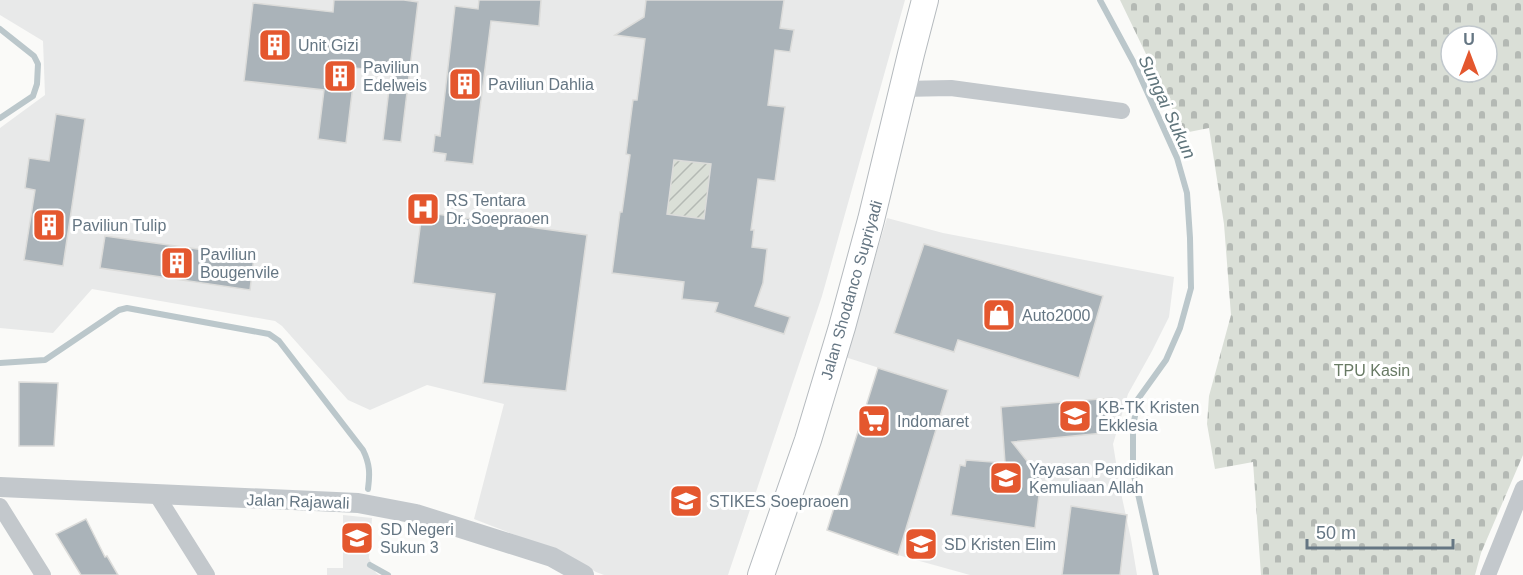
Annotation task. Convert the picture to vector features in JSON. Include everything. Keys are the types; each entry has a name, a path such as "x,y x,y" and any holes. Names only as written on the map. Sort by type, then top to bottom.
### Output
{"main road":[{"name":"Jalan Shodanco Supriyadi","path":"761,575 808,440 842,327 872,220 925,0"}],"street":[{"path":"902,89 951,88 1122,111"},
{"name":"Jalan Rajawali","path":"0,487 353,503 376,506 416,514 552,557 584,575"},
{"path":"1488,575 1523,488"},
{"path":"156,494 207,575"},
{"path":"0,506 43,575"}],"shaded area":[{"name":"RS Tentara Dr. Soepraoen","path":"0,0 905,0 822,296 728,575 604,575 564,554 474,519 504,404 427,385 370,410 348,400 275,321 92,289 53,333 0,328 0,128 45,95 43,41 0,15"},
{"path":"887,218 943,233 1174,277 1169,317 1128,394 1113,444 1137,575 970,575 898,555 948,390 845,357"},
{"name":"SD Negeri Sukun 3","path":"343,515 372,518 369,558 379,575 327,575 327,568 343,568"}],"green space":[{"name":"TPU Kasin","path":"1120,0 1523,0 1523,455 1481,553 1475,575 1261,575 1253,462 1215,469 1207,424 1209,396 1231,315 1224,224 1209,128 1184,133"},
{"path":"674,160 711,164 704,219 667,214"}],"building":[{"path":"334,0 418,2 401,142 383,140 391,72 355,68 346,143 318,139 324,90 244,81 253,3 333,12"},
{"name":"Paviliun Dahlia","path":"479,0 541,0 539,26 491,21 473,164 445,161 446,154 433,152 435,135 440,136 455,6 478,9"},
{"path":"646,0 784,0 780,28 794,30 790,52 775,50 768,105 785,107 775,181 758,179 751,230 754,230 752,247 767,249 763,283 755,306 790,317 784,334 715,312 718,303 682,299 684,282 612,273 630,155 626,154 633,100 637,100 645,39 615,35 644,17","holes":["674,160 711,164 704,219 667,214"]},
{"name":"Paviliun Tulip","path":"56,114 85,119 63,266 24,260 35,190 25,188 29,158 49,161"},
{"path":"422,212 587,235 566,391 483,383 495,294 413,283"},
{"name":"Paviliun Bougenvile","path":"105,236 254,257 250,290 100,268"},
{"name":"Auto2000","path":"924,244 1103,296 1079,378 958,340 954,352 894,333"},
{"path":"878,368 948,390 898,555 827,530"},
{"path":"19,382 58,383 54,446 19,446"},
{"path":"1112,398 1114,432 1012,442 1041,479 1035,528 951,515 960,465 965,466 966,460 1005,463 1001,407"},
{"path":"1071,506 1127,515 1120,575 1062,575"},
{"path":"86,519 105,557 107,556 118,575 81,575 56,534"}],"waterway":[{"name":"Sungai Sukun","path":"1100,0 1135,65 1177,158 1187,193 1191,288 1180,328 1166,360 1138,399 1133,427 1133,471 1156,575"},
{"path":"0,29 34,56 38,64 37,84 33,96 0,118"},
{"path":"0,363 45,360 119,310 127,308 269,334 279,341 363,450 369,469 368,489"},
{"path":"370,565 388,575"}],"place":[{"name":"Unit Gizi","path":"275,45"},
{"name":"Paviliun Edelweis","path":"340,76"},
{"name":"Paviliun Dahlia","path":"465,84"},
{"name":"RS Tentara Dr. Soepraoen","path":"423,209"},
{"name":"Paviliun Tulip","path":"49,225"},
{"name":"Paviliun Bougenvile","path":"177,263"},
{"name":"Auto2000","path":"999,315"},
{"name":"KB-TK Kristen Ekklesia","path":"1075,416"},
{"name":"Indomaret","path":"874,421"},
{"name":"Yayasan Pendidikan Kemuliaan Allah","path":"1006,478"},
{"name":"STIKES Soepraoen","path":"686,501"},
{"name":"SD Negeri Sukun 3","path":"357,538"},
{"name":"SD Kristen Elim","path":"921,544"}]}
